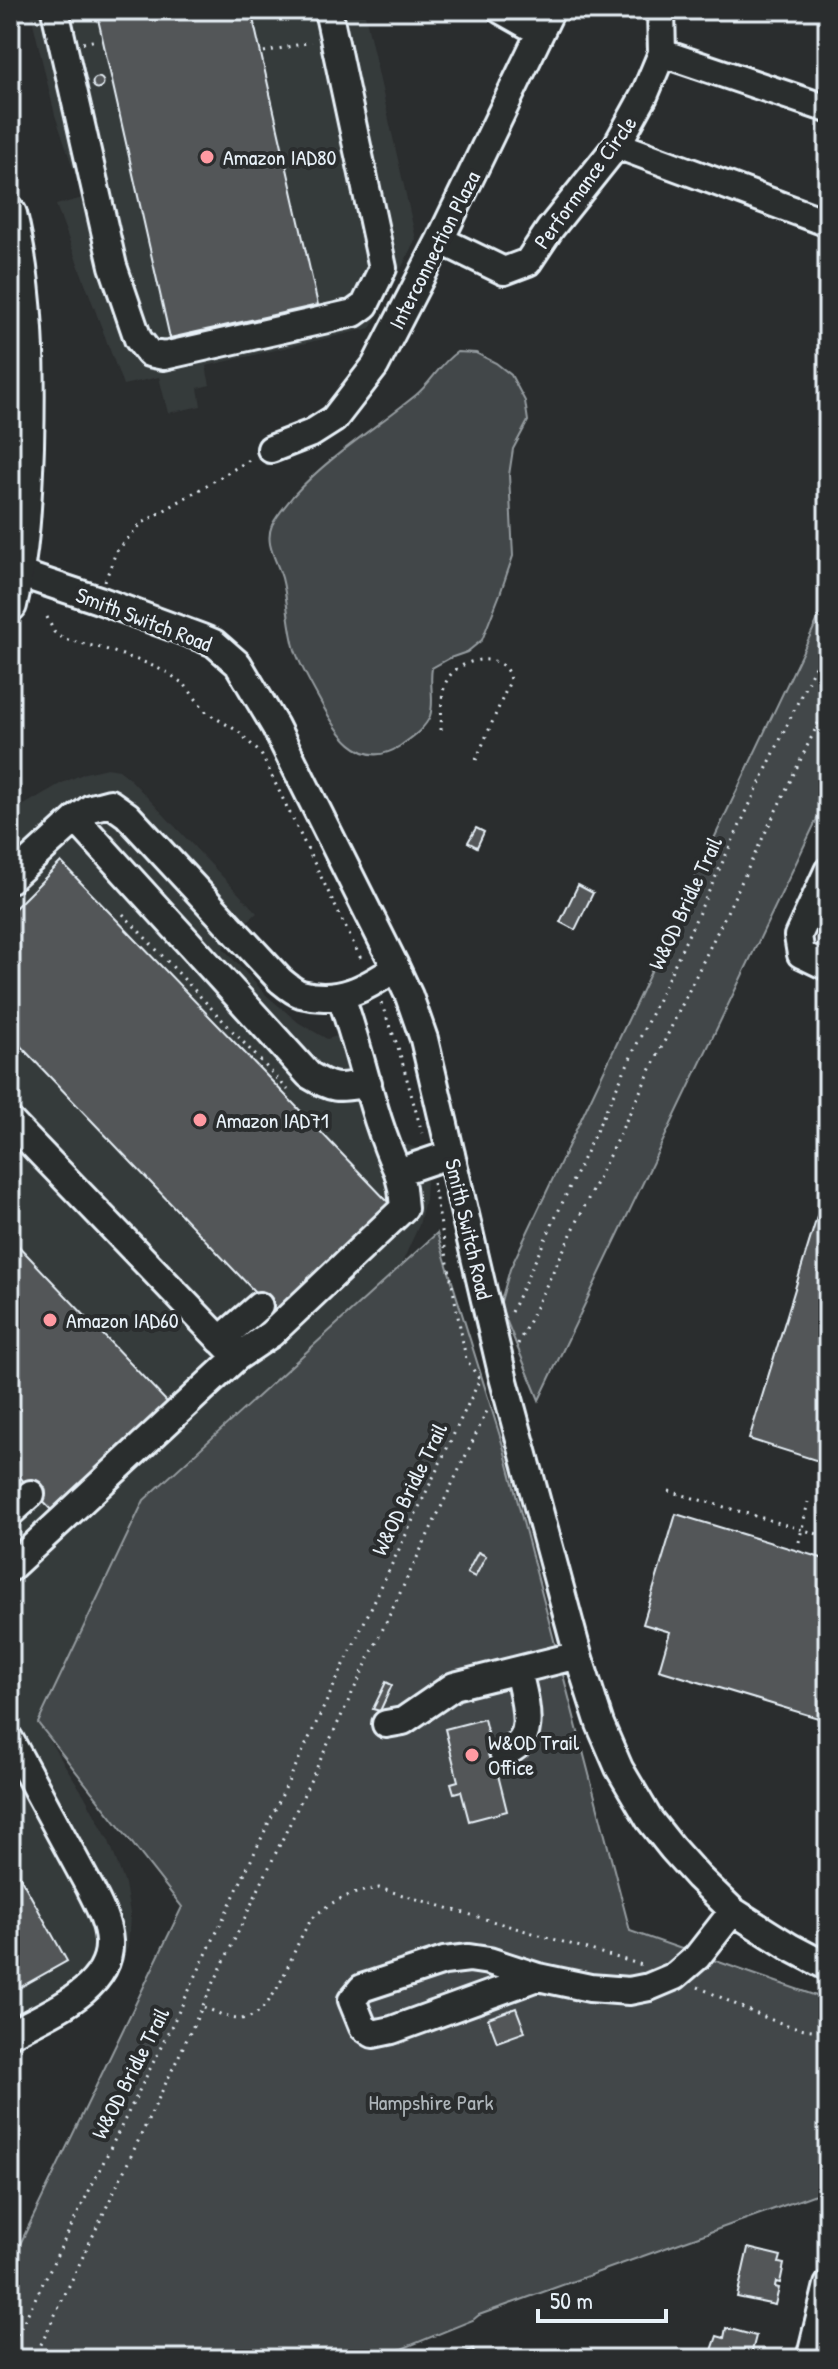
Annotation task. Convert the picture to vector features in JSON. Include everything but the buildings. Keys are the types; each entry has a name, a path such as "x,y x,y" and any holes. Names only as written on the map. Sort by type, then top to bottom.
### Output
{"main road":[{"path":"10,214 23,287 27,353 26,492 10,605"}],"street":[{"path":"55,10 113,266 138,339 149,353 164,356 354,313 365,305 383,268 328,10"},
{"path":"501,10 546,21"},
{"name":"Performance Circle","path":"440,240 504,271 528,262 550,229 617,145 644,96 662,53 661,10"},
{"name":"Interconnection Plaza","path":"271,449 312,433 334,419 375,366 546,21"},
{"path":"662,53 828,109"},
{"path":"617,145 828,223"},
{"name":"Smith Switch Road","path":"13,572 214,643 238,664 275,726 396,968 424,1039 441,1157 496,1345 489,1382 578,1655 619,1768 649,1819 680,1858 733,1911 828,1967"},
{"path":"10,879 76,819 91,808 110,803 127,815 280,980 299,994 341,997 373,983 396,968"},
{"path":"76,819 309,1075 327,1086 339,1088 368,1083"},
{"path":"828,871 798,936 801,954 828,967"},
{"path":"228,1349 271,1334 404,1208 398,1172 385,1143 341,997"},
{"path":"10,1121 228,1349"},
{"path":"398,1172 441,1157"},
{"path":"10,1568 228,1349 259,1306"},
{"path":"10,1513 31,1494"},
{"path":"386,1724 403,1721 418,1713 432,1699 454,1686 578,1655"},
{"path":"503,1752 511,1750 525,1737 528,1721 518,1670"},
{"path":"10,1740 102,1912 109,1941 106,1967 83,1993 10,2034"},
{"path":"538,1977 392,2030 373,2034 363,2027 352,2000 362,1988 444,1961 469,1958 590,1988 629,1991 649,1987 675,1976 697,1957 733,1911"},
{"path":"810,2359 826,2298"}],"path":[{"path":"99,600 112,560 141,524 271,449"},
{"path":"47,617 54,632 64,639 105,649 168,673 185,685 207,713 238,731 261,754 373,983 441,1157 439,1219 466,1359 489,1382"},
{"name":"W&OD Bridle Trail","path":"10,2349 489,1382 496,1345 828,638"},
{"path":"441,730 443,694 450,674 478,661 492,660 503,665 509,672 510,681 476,760"},
{"path":"34,2359 477,1435 489,1382 828,703"},
{"path":"123,914 288,1090"},
{"path":"669,1491 828,1537"},
{"path":"799,1542 808,1502"}],"shaded area":[{"path":"30,10 364,10 416,239 371,328 206,366 210,385 198,388 201,406 168,413 159,377 123,385 56,205 83,198 55,115"},
{"path":"107,768 119,770 128,777 257,913 235,932 223,948 266,995 299,1023 327,1039 365,1028 395,1134 418,1149 426,1182 425,1200 419,1225 401,1265 144,1500 38,1723 109,1841 125,1884 130,1914 128,1947 109,1987 87,2004 10,2047 10,813 60,784"}],"green space":[{"path":"457,352 476,353 496,363 511,375 525,401 528,421 513,449 509,475 513,556 482,640 467,652 432,668 431,710 425,725 400,746 386,753 373,754 361,751 341,734 303,669 295,650 284,587 270,545 270,532 279,514 307,482 416,395"},
{"path":"828,598 828,796 539,1400 500,1305 510,1269"},
{"name":"Hampshire Park","path":"437,1233 504,1449 630,1931 828,2000 827,2190 479,2315 377,2359 10,2359 10,2265 182,1907 38,1723 144,1500"}],"place":[{"name":"Amazon IAD80","path":"207,157"},
{"name":"Amazon IAD71","path":"200,1120"},
{"name":"Amazon IAD60","path":"50,1320"},
{"name":"W&OD Trail Office","path":"472,1755"}]}
